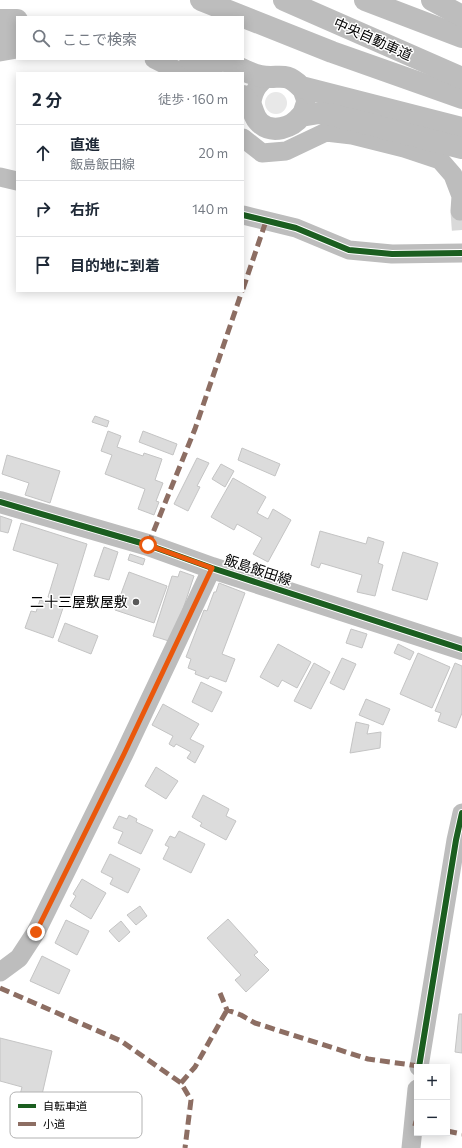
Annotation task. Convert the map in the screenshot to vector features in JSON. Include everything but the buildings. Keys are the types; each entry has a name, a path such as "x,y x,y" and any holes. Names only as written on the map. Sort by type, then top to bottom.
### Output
{"main road":[{"path":"201,0 241,16"},
{"name":"中央自動車道","path":"284,0 462,78"},
{"path":"365,0 462,37"},
{"path":"432,0 462,16"},
{"path":"244,17 332,52 462,98"},
{"path":"0,20 16,20"},
{"path":"0,36 16,36"},
{"path":"192,60 210,72"},
{"path":"225,60 248,72 268,78 283,76 295,81 301,87 462,128"},
{"path":"247,102 255,117 261,124 270,128 289,127 297,122 301,116 319,113 462,148"},
{"name":"飯島飯田線","path":"0,502 148,545 212,568 462,649"}],"street":[{"path":"0,52 16,50"},
{"path":"156,60 180,72"},
{"path":"247,102 260,83 268,78"},
{"path":"301,87 306,101 301,116"},
{"path":"244,139 262,154 286,151 326,132 352,135 411,150 440,160 453,175 461,196 460,211"},
{"path":"0,177 16,181"},
{"path":"244,215 296,228 349,250 392,254 462,249"},
{"path":"0,972 19,958 36,932 124,754 212,568"},
{"path":"419,1064 456,840 462,813"},
{"path":"411,1148 416,1100"}],"shaded area":[{"path":"276,92 280,93 286,99 286,107 280,113 276,114 272,113 266,107 265,103 266,99 272,93"}],"tunnel":[{"path":"460,211 462,239"}],"marked path":[{"path":"244,286 266,221"},
{"path":"148,545 195,429 242,292"},
{"path":"0,988 121,1041 181,1083 191,1100 185,1148"},
{"path":"220,993 227,1010 241,1015 255,1023 368,1059 414,1065"},
{"path":"181,1083 195,1067 227,1010"},
{"path":"450,1132 462,1134"}],"cycle path":[{"path":"244,215 296,228 349,250 392,254 462,253"},
{"path":"0,502 148,545 212,568 462,649"},
{"path":"419,1064 456,840 462,813"}],"place":[{"name":"二十三屋敷屋敷","path":"136,602"}],"route":[{"path":"36,932 124,754 212,568 148,545"}]}
